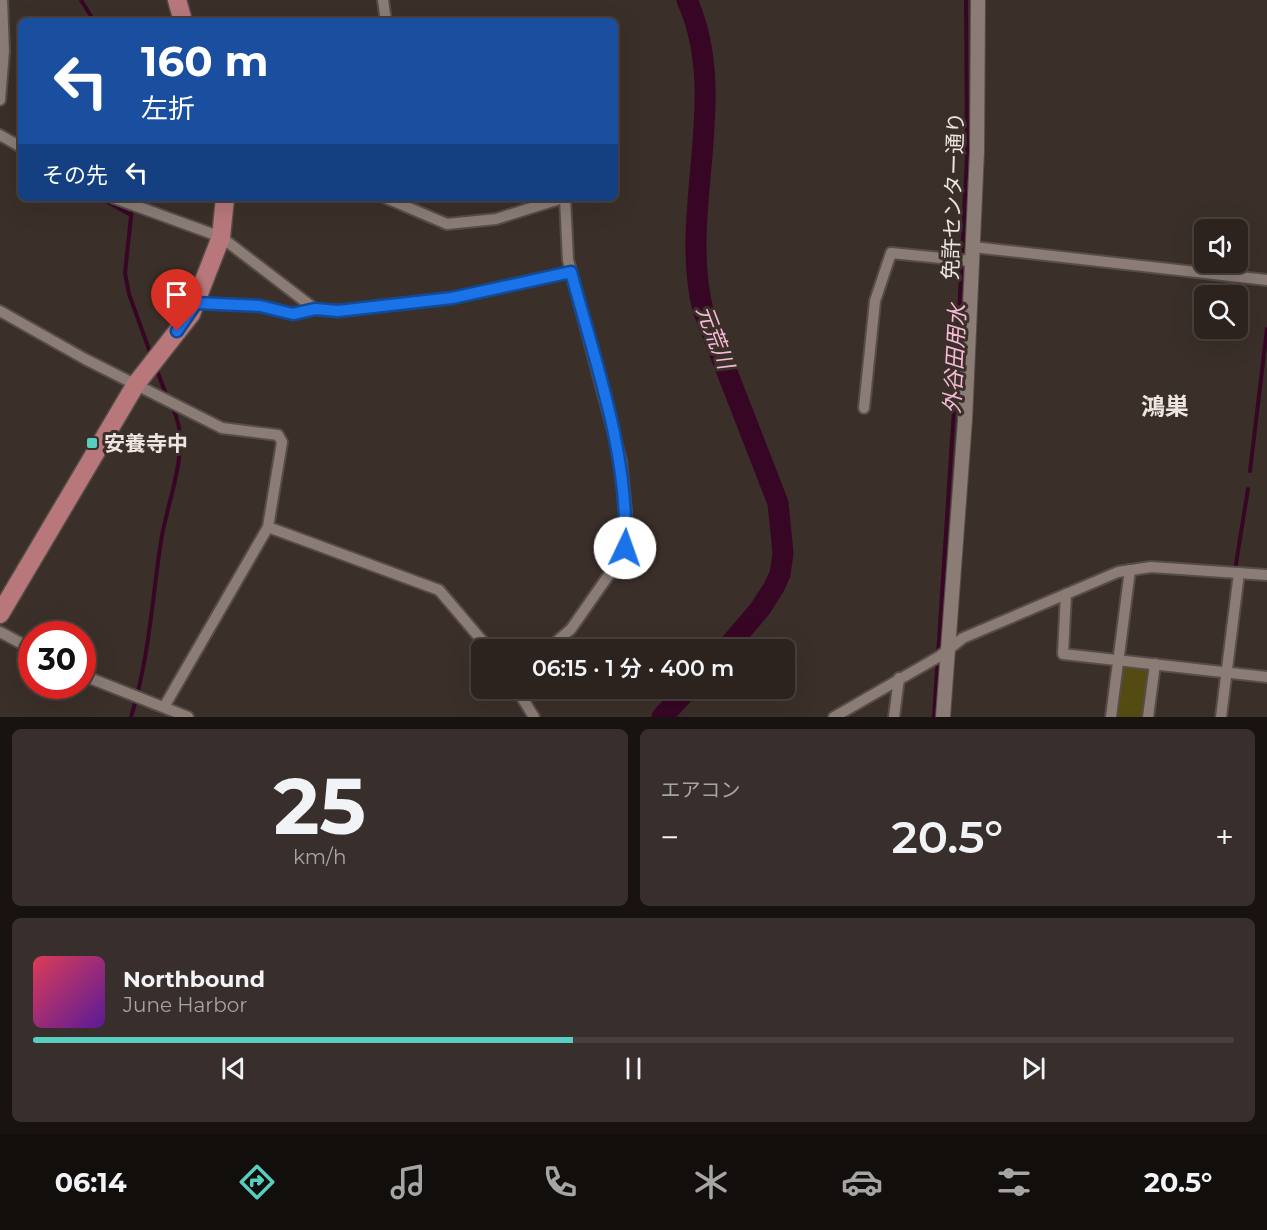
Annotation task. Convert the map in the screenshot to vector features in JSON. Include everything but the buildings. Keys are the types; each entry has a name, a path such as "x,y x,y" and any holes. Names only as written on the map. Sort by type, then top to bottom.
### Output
{"main road":[{"path":"177,0 182,18"},
{"path":"0,614 136,384 191,314 221,237 225,201"}],"street":[{"path":"0,100 4,51 2,0"},
{"path":"383,0 386,18"},
{"name":"免許センター通り","path":"943,717 959,525 973,254 979,71 978,0"},
{"path":"0,135 18,145"},
{"path":"122,201 221,237 315,309"},
{"path":"393,201 447,224 496,219 554,201"},
{"path":"560,639 571,629 625,548 626,512 621,461 568,260 564,201"},
{"path":"864,408 875,301 891,253 973,254 1267,280"},
{"path":"196,303 260,306 293,314 315,309 338,311 452,298 571,272"},
{"path":"0,311 85,359 222,428 278,435 282,442 268,527 164,707"},
{"path":"268,527 439,590 481,639"},
{"path":"834,717 940,656 963,638 1066,594 1130,570 1191,568 1267,575"},
{"path":"1111,717 1130,570"},
{"path":"1221,717 1239,573"},
{"path":"1066,594 1062,654 1267,677"},
{"path":"0,632 18,642"},
{"path":"1148,717 1155,664"},
{"path":"894,717 899,678"},
{"path":"96,680 188,717"},
{"path":"523,699 534,717"}],"shaded area":[{"path":"1119,660 1155,664 1148,717 1111,717"}],"waterway":[{"path":"81,0 92,18"},
{"name":"元荒川","path":"687,0 699,37 705,76 705,115 696,233 697,272 703,310 778,503 783,553 780,574 774,587 760,609 734,639"},
{"name":"外谷田用水","path":"934,717 955,394 967,156 966,0"},
{"path":"106,201 131,215"},
{"path":"133,201 125,273 129,294 151,355"},
{"path":"1250,471 1267,329"},
{"path":"156,368 167,397"},
{"path":"131,717 142,673 161,541 179,458 179,430 172,407"},
{"path":"1235,570 1248,489"},
{"name":"元荒川","path":"662,717 679,699"}],"place":[{"name":"安養寺中","path":"92,443"}],"district":[{"name":"鴻巣","path":"1165,406"}],"route":[{"path":"177,331 191,314 196,303 260,306 293,314 315,309 338,311 452,298 571,272 621,461 626,498 625,548"}]}
